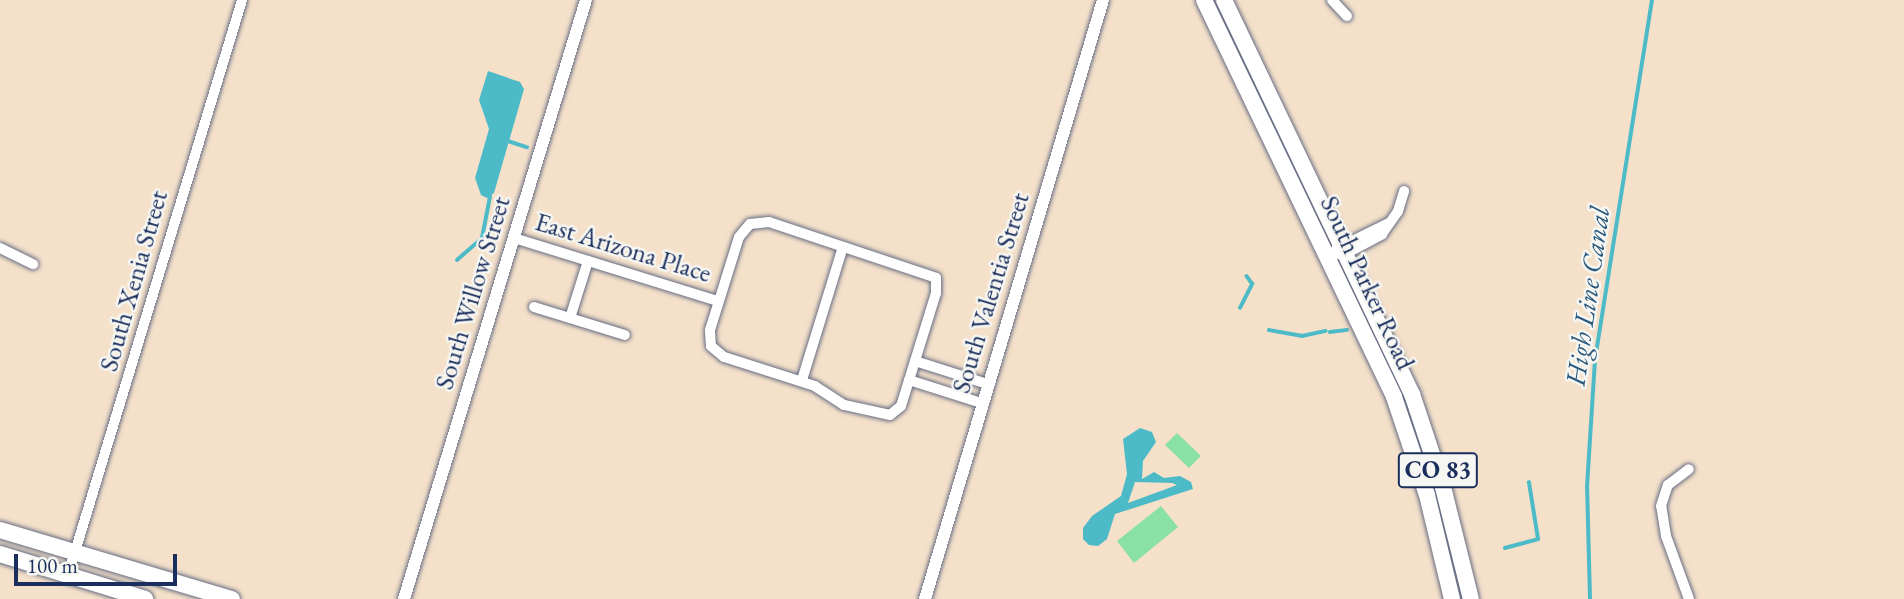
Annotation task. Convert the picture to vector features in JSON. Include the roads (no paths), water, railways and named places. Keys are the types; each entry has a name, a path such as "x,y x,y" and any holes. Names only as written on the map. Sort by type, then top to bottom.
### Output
{"main road":[{"name":"South Parker Road","path":"1204,0 1329,255 1409,438 1452,599"},
{"name":"South Parker Road","path":"1224,0 1345,248 1428,438 1471,599"},
{"path":"0,530 232,599"},
{"path":"0,554 145,599"}],"street":[{"name":"South Xenia Street","path":"68,575 242,0"},
{"name":"South Willow Street","path":"404,599 586,0"},
{"name":"South Valentia Street","path":"925,599 981,403 1103,0"},
{"path":"1332,0 1347,16"},
{"path":"1329,255 1380,236 1404,191"},
{"path":"769,222 843,247 936,278 901,406 890,415 844,405 802,380 724,357 711,346 719,301 739,237 750,224 769,222"},
{"name":"East Arizona Place","path":"514,238 719,301"},
{"path":"802,380 843,247"},
{"path":"0,248 33,264"},
{"path":"570,318 588,261"},
{"path":"534,307 625,335"},
{"path":"915,361 987,384"},
{"path":"909,380 981,403"},
{"path":"1689,469 1668,485 1661,506 1666,536 1689,599"}],"water":[{"path":"488,71 520,82 524,89 494,193 487,198 481,195 475,178 489,129 479,100"},
{"path":"1140,428 1152,432 1156,442 1143,461 1142,479 1154,472 1164,478 1180,476 1191,482 1193,489 1115,514 1107,539 1098,546 1089,545 1083,539 1083,528 1092,516 1121,496 1127,474 1123,439","holes":["1135,482 1177,485 1128,503"]}],"waterway":[{"name":"High Line Canal","path":"1590,599 1587,487 1595,360 1652,0"},
{"path":"508,141 527,147"},
{"path":"457,260 482,238 490,197"},
{"path":"1240,308 1252,284 1247,277"},
{"path":"1269,330 1302,336 1325,331"},
{"path":"1330,332 1347,330"},
{"path":"1505,548 1538,539 1529,483"}]}
